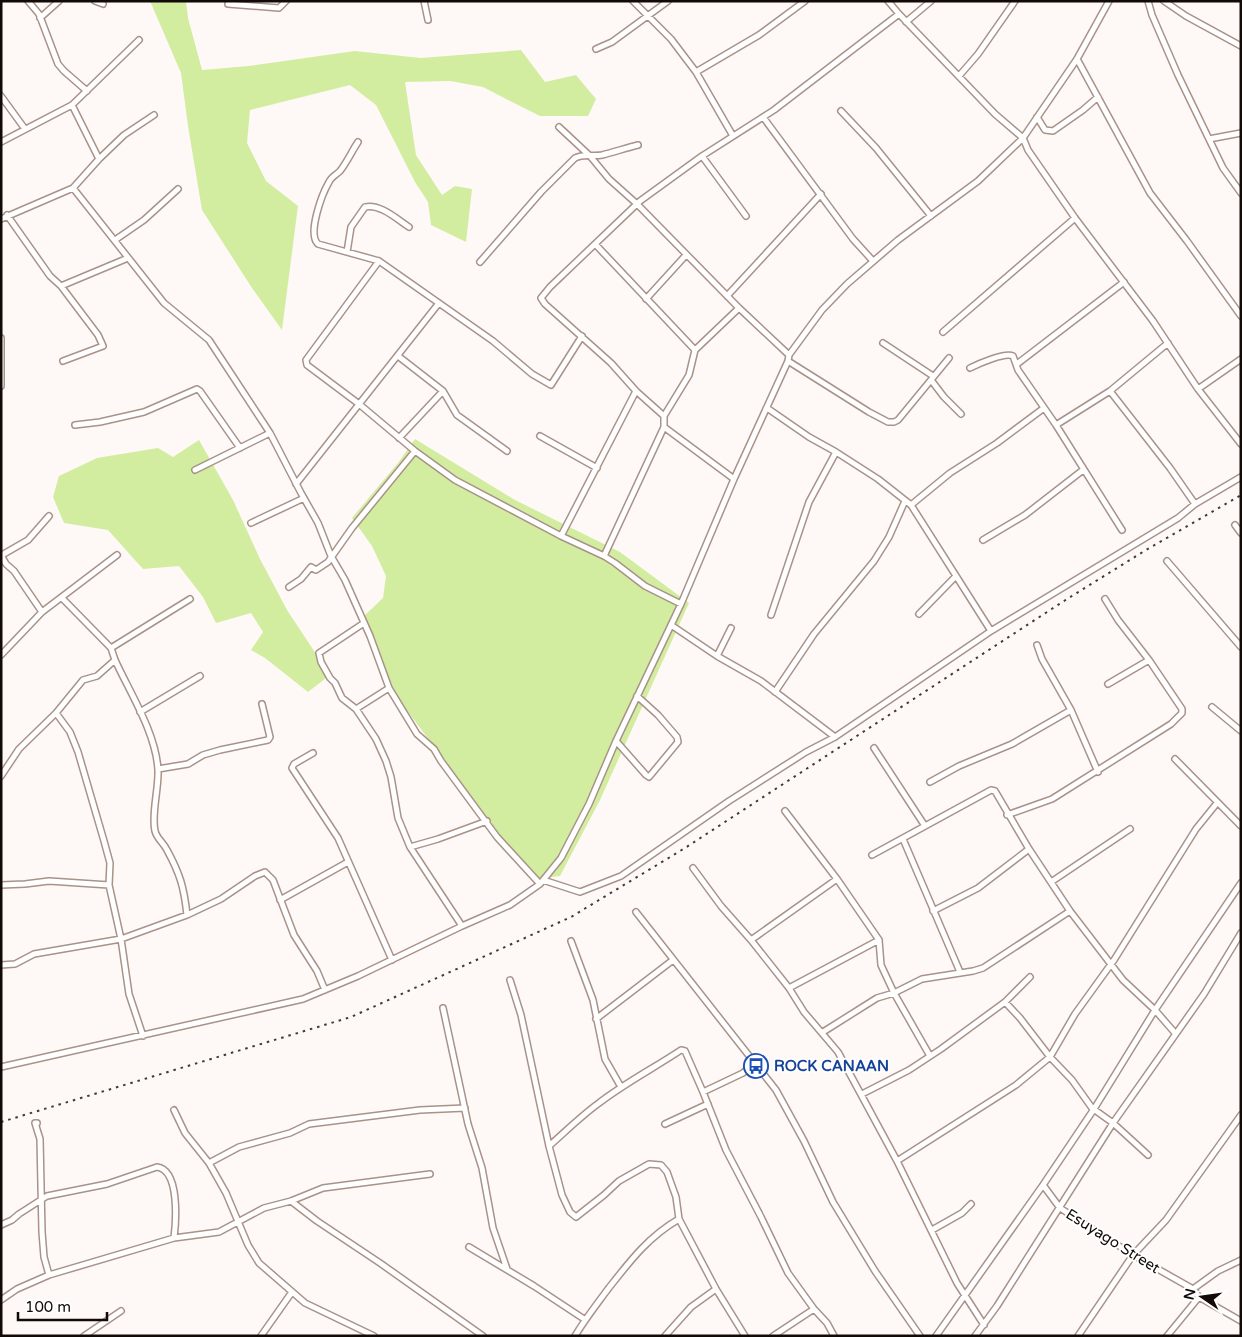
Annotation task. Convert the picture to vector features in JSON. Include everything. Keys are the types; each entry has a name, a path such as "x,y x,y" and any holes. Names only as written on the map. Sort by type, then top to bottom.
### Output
{"street":[{"path":"28,1 40,18 58,64 87,91"},
{"path":"40,18 59,1"},
{"path":"95,1 104,4"},
{"path":"228,4 279,8 286,1"},
{"path":"424,1 428,20"},
{"path":"633,1 671,39 696,72 733,136"},
{"path":"596,49 612,42 668,1"},
{"path":"696,72 759,35 805,1"},
{"path":"888,1 898,14 995,114 1024,138 1028,150 1075,218 1168,343 1198,389 1241,444"},
{"path":"906,22 931,1"},
{"path":"959,76 978,54 1015,1"},
{"path":"1,1067 302,999 392,960 518,901 542,882 561,858 589,804 616,741 681,604 734,478 767,408 789,355 829,301 873,261 982,177 1024,138 1077,59 1109,1"},
{"path":"1148,1 1163,41 1223,168 1241,193"},
{"path":"1164,1 1186,16 1241,46"},
{"path":"664,416 636,391 611,363 545,304 541,298 640,200 702,156 763,117 898,14"},
{"path":"1,142 72,105 139,40"},
{"path":"1077,59 1150,193 1241,316"},
{"path":"1,96 25,129"},
{"path":"1037,117 1044,130 1052,131 1083,110 1098,96"},
{"path":"72,105 99,159"},
{"path":"841,111 876,148 931,216"},
{"path":"1,219 73,188 124,135 154,115"},
{"path":"763,117 853,239 873,261"},
{"path":"559,127 590,156 609,179 637,204 739,308 789,355"},
{"path":"1209,139 1241,132"},
{"path":"358,142 339,172 329,182 318,209 313,232 315,241 318,244 379,262 493,341 532,374 551,385 582,336"},
{"path":"480,262 541,192 575,158 582,154 590,156 603,155 638,145"},
{"path":"702,156 746,216"},
{"path":"73,188 164,303 209,340 270,433 318,523 332,557 345,580 390,688 417,734 436,751 441,761 498,837 542,882 580,892 621,876 729,801 806,752 835,737 991,631 1178,518 1195,504 1241,477"},
{"path":"115,240 144,220 178,189"},
{"path":"727,296 821,194"},
{"path":"347,252 351,227 354,220 365,207 370,205 381,209 409,227"},
{"path":"7,215 50,276 61,286 98,335 103,346 64,361"},
{"path":"943,332 1075,218"},
{"path":"596,245 695,350"},
{"path":"646,300 686,254"},
{"path":"61,286 128,258"},
{"path":"379,262 305,362 399,438 455,480 561,536 604,556 645,586 681,604"},
{"path":"1017,364 1124,282"},
{"path":"296,484 439,303"},
{"path":"604,556 664,427 664,416 690,375 695,350 739,308"},
{"path":"1,338 1,386"},
{"path":"883,343 932,378 944,397 961,414"},
{"path":"1056,425 1110,391 1168,343"},
{"path":"970,368 1007,354 1013,356 1018,370 1056,425 1122,530"},
{"path":"398,356 443,391 457,415 507,451"},
{"path":"788,361 869,412 888,422 894,422 898,420 949,358"},
{"path":"1198,389 1241,359"},
{"path":"75,425 100,422 144,412 197,389 240,448"},
{"path":"399,438 443,391"},
{"path":"561,536 636,391"},
{"path":"1110,391 1170,468 1195,504"},
{"path":"767,408 809,437 888,486 912,505 991,631"},
{"path":"912,505 950,473 997,443 1044,408"},
{"path":"664,427 734,478"},
{"path":"195,470 270,433"},
{"path":"540,436 597,468"},
{"path":"289,587 301,579 311,567 316,570 328,562 352,528 416,451"},
{"path":"771,615 809,502 836,452"},
{"path":"983,540 1025,515 1083,470"},
{"path":"250,523 304,498"},
{"path":"775,692 814,634 874,562 906,501"},
{"path":"42,612 1,555 28,540 49,516"},
{"path":"1235,525 1241,533"},
{"path":"1,655 42,612 117,555"},
{"path":"1168,561 1241,647"},
{"path":"919,614 956,576"},
{"path":"62,598 111,648 140,712 154,748 158,769 154,827 157,838 164,843 182,882 187,914"},
{"path":"111,648 190,599"},
{"path":"1007,815 1052,799 1098,772 1171,724 1182,713 1182,709 1149,660 1105,600"},
{"path":"364,623 319,653 321,662 342,698 356,709 376,739 386,761 391,777 398,818 410,847 462,926"},
{"path":"671,625 717,656 761,681 835,737"},
{"path":"717,656 731,628"},
{"path":"1037,645 1042,659 1071,710 1098,772"},
{"path":"1,776 19,749 56,713 83,680 97,676 115,660"},
{"path":"1108,684 1149,660"},
{"path":"140,712 200,676"},
{"path":"356,709 390,688"},
{"path":"616,741 649,777 678,742 677,737 658,715 637,696"},
{"path":"158,769 188,764 203,755 268,740 270,737 262,704"},
{"path":"1212,707 1241,731"},
{"path":"930,782 959,766 1012,744 1071,710"},
{"path":"56,713 70,732 78,752 110,863 109,885 121,939 129,994 143,1036"},
{"path":"874,748 925,826"},
{"path":"313,753 294,764 292,768 338,838 392,960"},
{"path":"1175,759 1241,826"},
{"path":"872,855 991,790 995,791 1007,815 1070,911 1123,980 1176,1032"},
{"path":"897,1161 1016,1085 1050,1057 1078,1009 1111,965 1196,828 1217,803"},
{"path":"785,811 837,879 879,940 882,965 894,993 930,1056"},
{"path":"410,847 487,821"},
{"path":"1051,882 1130,829"},
{"path":"903,838 960,972"},
{"path":"933,911 978,888 1029,850"},
{"path":"280,900 348,862"},
{"path":"693,868 721,906 789,988 804,1012 823,1032 838,1052 897,1161 964,1295 984,1325"},
{"path":"1,965 15,964 34,954 121,939 221,899 255,876 265,872 273,880 294,935 317,970 325,990"},
{"path":"751,940 837,879"},
{"path":"1,884 49,881 109,885"},
{"path":"936,1336 1043,1185 1155,1010 1241,883"},
{"path":"1063,916 1066,905"},
{"path":"823,1032 877,998 894,993 922,979 973,971 992,963 1070,911"},
{"path":"636,912 776,1090 804,1141 833,1202 885,1285 920,1336"},
{"path":"976,1336 1113,1124 1204,994 1241,933"},
{"path":"789,988 879,940"},
{"path":"571,941 593,1000 605,1059 621,1087"},
{"path":"596,1019 673,960"},
{"path":"862,1094 909,1070 930,1056 1005,1002 1030,977"},
{"path":"510,980 521,1015 548,1146 562,1195 570,1212 576,1217 619,1181 649,1164 661,1165 667,1172 676,1197 679,1219 716,1289 745,1336"},
{"path":"1005,1002 1094,1108 1148,1155"},
{"path":"443,1008 482,1168 493,1228 507,1269"},
{"path":"548,1146 597,1104 621,1087 638,1076 649,1072 681,1050 685,1051 726,1150 762,1216 788,1273 814,1309 827,1323 834,1336"},
{"path":"703,1092 743,1073 755,1062"},
{"path":"665,1124 708,1104"},
{"path":"209,1163 239,1147 290,1133 309,1124 420,1110 466,1108"},
{"path":"174,1110 185,1133 209,1163 222,1184 248,1245 260,1263 305,1303 374,1336"},
{"path":"1078,1336 1133,1255 1166,1220 1241,1115"},
{"path":"37,1124 35,1123 40,1139 43,1246 50,1274"},
{"path":"1,1225 53,1194 107,1184 133,1174 160,1167 165,1171 173,1186 176,1223 174,1238"},
{"path":"1,1300 17,1289 50,1274 174,1238 219,1232 264,1208 291,1202 323,1188 430,1174"},
{"name":"Esuyago Street","path":"1043,1185 1060,1208 1133,1255 1193,1289 1199,1297 1241,1322"},
{"path":"291,1202 483,1336"},
{"path":"932,1230 962,1213 971,1204"},
{"path":"575,1336 584,1319 634,1255 662,1229 679,1219"},
{"path":"469,1247 507,1269 584,1319"},
{"path":"1193,1289 1218,1271 1241,1260"},
{"path":"665,1336 691,1307 716,1289"},
{"path":"261,1336 292,1292"},
{"path":"1167,1336 1199,1297"},
{"path":"773,1336 814,1309"},
{"path":"84,1336 121,1312"}],"green space":[{"path":"150,1 186,1 188,18 202,70 249,66 355,51 421,58 521,50 545,82 576,75 596,99 588,116 540,116 483,87 450,81 405,82 416,155 442,195 455,186 472,189 466,242 431,225 428,202 415,182 376,105 350,85 250,110 247,143 266,181 298,206 282,330 252,288 202,210 181,73"},
{"path":"415,439 515,500 620,552 689,603 600,800 560,876 533,879 394,693 364,616 383,598 386,576 372,546 352,518 398,463"},
{"path":"199,440 233,500 260,559 287,610 330,675 308,692 265,658 251,650 263,632 251,613 216,623 203,597 179,566 143,569 108,530 64,523 53,497 59,476 97,458 158,448 173,457"}],"railway":[{"path":"1,1122 351,1017 571,917 685,848 1067,599 1146,550 1241,495"}],"place":[{"name":"ROCK CANAAN","path":"756,1066"}]}
